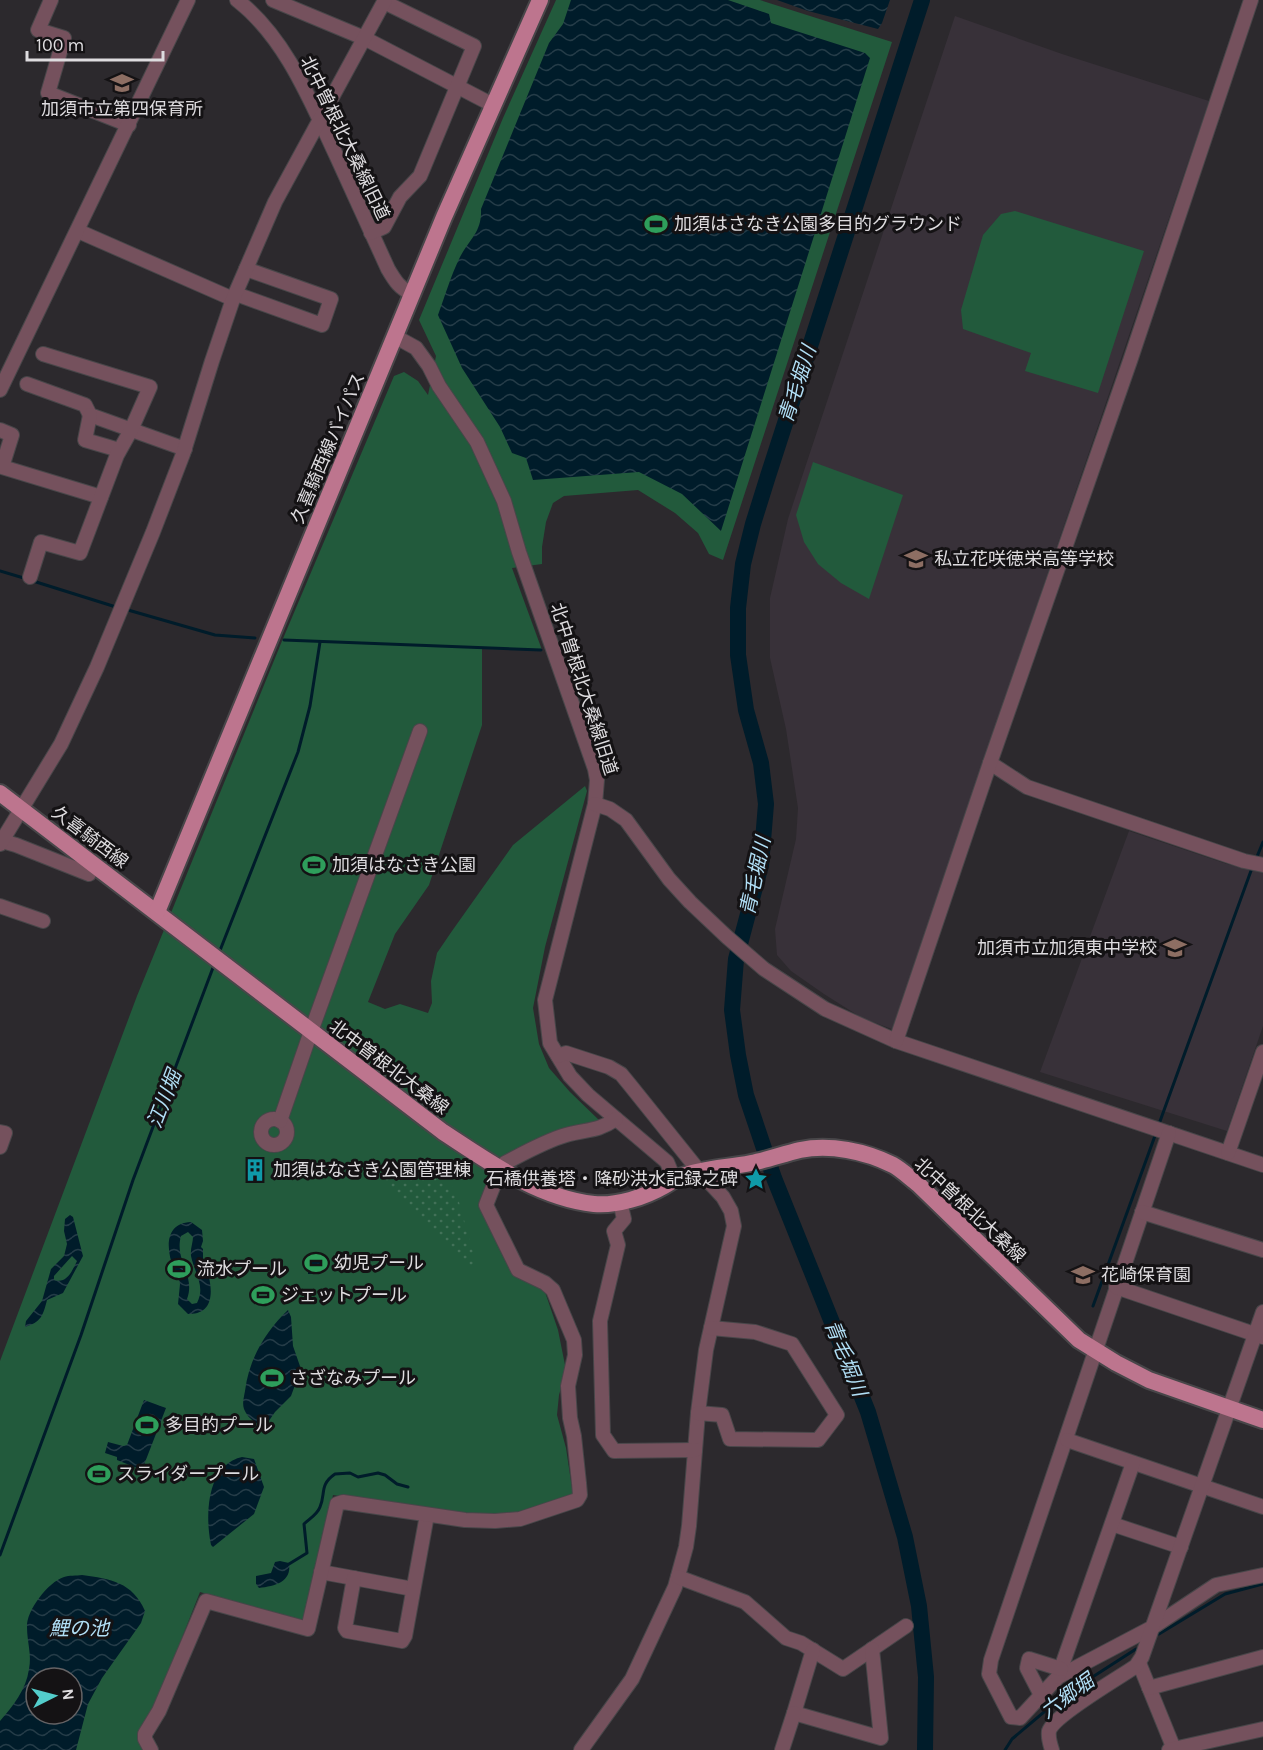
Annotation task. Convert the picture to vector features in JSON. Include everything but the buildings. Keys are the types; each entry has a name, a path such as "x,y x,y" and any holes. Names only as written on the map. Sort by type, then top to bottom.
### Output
{"main road":[{"name":"久喜騎西線バイパス","path":"157,912 413,294 540,0"},
{"name":"久喜騎西線","path":"0,793 157,912"},
{"name":"北中曽根北大桑線","path":"157,912 310,1032 443,1132 500,1169 539,1188 573,1200 596,1204 620,1202 646,1194 674,1179 699,1171 753,1163 812,1148 856,1153 893,1165 940,1204 1079,1340 1095,1351 1149,1380 1263,1420"}],"street":[{"path":"51,0 38,30 64,38 48,93 129,126"},
{"path":"0,390 188,0"},
{"name":"北中曽根北大桑線旧道","path":"237,0 271,35 295,71 395,282 403,290 413,294"},
{"path":"273,0 364,38 493,105"},
{"path":"896,1041 1130,361 1251,0"},
{"path":"89,874 16,845 1,843 46,772 74,717 153,532 185,449 212,361 235,297 275,202 384,1 474,46 459,87 420,176 400,197 384,227 371,233"},
{"path":"78,231 235,297 322,325 331,299 246,269"},
{"name":"北中曽根北大桑線旧道","path":"396,337 416,348 477,442 504,501 519,552 595,769 597,790 595,804 545,1000 550,1043 570,1076 667,1162 674,1179"},
{"path":"30,577 41,542 81,553 119,450 132,430 150,387 43,354"},
{"path":"27,384 85,405 90,416 85,440 119,450"},
{"path":"90,416 185,449"},
{"path":"0,430 12,435 2,467 101,497"},
{"path":"280,1121 420,730"},
{"path":"990,763 1027,787 1244,861 1263,864"},
{"path":"595,804 610,809 626,820 669,879 726,937 764,969 825,1009 896,1041 1263,1165"},
{"path":"0,906 43,921"},
{"path":"1228,1153 1263,1052"},
{"path":"558,1056 566,1053 590,1059 621,1074 728,1204 734,1226 702,1374 688,1538 678,1577 659,1624 632,1679 581,1750"},
{"path":"151,1750 144,1736 159,1711 206,1600 308,1629 337,1504 343,1502 465,1520 520,1520 577,1500 580,1495 568,1386 575,1354 574,1340 553,1290 545,1283 518,1270 486,1205 500,1169 512,1159 556,1138 603,1128 616,1119"},
{"path":"0,1132 5,1133 0,1147"},
{"path":"1133,1462 1060,1673 1020,1718 1011,1717 989,1674 991,1659 1169,1133"},
{"path":"620,1202 624,1219 614,1231 618,1245 600,1321 603,1435 614,1451 695,1450"},
{"path":"1142,1212 1263,1250"},
{"path":"1116,1287 1259,1335"},
{"path":"1052,1750 1049,1733 1051,1727 1072,1708 1117,1680 1139,1663 1229,1408 1259,1335 1263,1311"},
{"path":"698,1413 722,1414 730,1439 818,1440 837,1415 792,1344 755,1332 711,1328"},
{"path":"1067,1440 1263,1507"},
{"path":"354,1578 345,1628 349,1632 402,1641 405,1636 427,1515"},
{"path":"1112,1524 1181,1547"},
{"path":"321,1572 413,1589"},
{"path":"1060,1673 1153,1627 1216,1585 1263,1575"},
{"path":"678,1577 745,1602 786,1638 801,1643 843,1669 906,1626"},
{"path":"794,1713 881,1738 872,1649"},
{"path":"782,1750 813,1650"},
{"path":"1149,1688 1263,1657"},
{"path":"1041,1695 1027,1668 1029,1659 1060,1673"},
{"path":"1139,1663 1171,1750 1263,1729"}],"shaded area":[{"name":"私立花咲徳栄高等学校","path":"955,16 1062,54 1209,101 892,1029 862,1018 824,994 791,971 777,955 775,929 796,839 798,808 786,729 770,658 770,598 788,519"},
{"name":"加須市立加須東中学校","path":"1129,831 1227,864 1263,871 1263,1026 1227,1131 1040,1072"}],"green space":[{"name":"加須はなさき公園","path":"556,0 760,0 892,42 723,560 709,554 698,533 675,513 638,490 564,496 553,503 546,522 542,564 512,568 542,650 482,649 482,725 429,885 395,934 368,1002 385,1009 400,1004 428,1013 432,1003 431,981 437,953 452,931 513,845 585,786 587,791 545,947 533,1008 539,1044 549,1068 601,1122 502,1158 483,1205 515,1272 544,1289 558,1330 566,1370 559,1395 557,1415 566,1448 573,1495 523,1513 493,1516 415,1508 333,1495 305,1622 200,1592 155,1706 138,1736 144,1750 0,1750 0,1361 137,996 282,641 394,376 404,372 418,381 428,395 436,356 419,320 503,118"},
{"path":"1015,211 1144,251 1098,393 1025,371 1031,353 963,329 961,310 983,235 1001,214"},
{"path":"813,462 903,495 869,599 841,583 818,564 804,542 796,515"},
{"path":"403,1162 455,1188 477,1266 471,1271 380,1177"}],"water":[{"name":"加須はさなき公園多目的グラウンド","path":"571,0 728,0 769,14 771,23 865,53 870,58 721,531 682,494 639,472 533,480 526,458 512,453 500,427 462,368 438,315 457,264 480,224 481,209 549,43 563,24"},
{"path":"777,0 890,0 878,29 808,11"},
{"path":"70,1215 73,1217 83,1256 63,1293 47,1300 40,1318 25,1327 26,1321 42,1301 51,1269 64,1256 67,1244 64,1231 65,1219","holes":["72,1256 77,1261 66,1278 59,1281 54,1280 54,1276"]},
{"name":"流水プール","path":"191,1222 202,1230 201,1247 203,1258 208,1266 206,1267 211,1291 208,1305 197,1313 188,1314 178,1304 180,1284 178,1275 172,1271 174,1269 169,1254 169,1239 172,1232 182,1224","holes":["188,1232 193,1237 191,1256 200,1291 197,1303 192,1304 187,1299 189,1283 180,1253 180,1245 181,1236"]},
{"name":"幼児プール","path":"316,1253 323,1258 325,1267 320,1274 308,1274 308,1257"},
{"name":"さざなみプール","path":"288,1310 291,1317 293,1346 301,1369 291,1396 275,1412 264,1428 250,1418 244,1409 243,1400 247,1379 259,1347 272,1327"},
{"name":"多目的プール","path":"144,1400 166,1408 142,1470 105,1453 108,1442 127,1445"},
{"path":"242,1457 254,1459 264,1487 254,1514 213,1547 208,1520 211,1493 221,1470 230,1462"},
{"path":"275,1562 289,1563 288,1575 285,1579 271,1586 259,1588 256,1584 256,1576 271,1573"},
{"name":"鯉の池","path":"82,1575 120,1584 134,1594 145,1611 141,1623 102,1678 88,1704 84,1719 84,1666 30,1666 27,1627 30,1613 39,1598 51,1585 68,1576"},
{"name":"鯉の池","path":"24,1686 24,1726 82,1726 76,1750 0,1750 0,1721"}],"waterway":[{"name":"青毛堀川","path":"922,0 768,476 743,564 738,608 738,655 746,710 761,763 766,804 761,865 736,959 732,1010 746,1095 774,1178 868,1412 905,1537 919,1606 926,1677 925,1750"},
{"path":"0,571 27,579"},
{"path":"33,581 116,607"},
{"path":"128,610 215,635 255,638"},
{"path":"284,640 541,650"},
{"name":"江川堀","path":"219,953 298,752 310,706 320,642"},
{"path":"1256,859 1263,842"},
{"path":"1159,1124 1252,868"},
{"name":"江川堀","path":"0,1555 81,1335 133,1180 214,965"},
{"path":"1093,1306 1156,1133"},
{"path":"289,1564 307,1553 304,1524 319,1510 325,1486 335,1474 350,1473 358,1477 378,1473 397,1484 408,1487"},
{"name":"六郷堀","path":"1159,1634 1225,1594 1263,1584"},
{"name":"六郷堀","path":"1005,1750 1012,1739 1063,1696 1136,1649"}],"place":[{"name":"加須市立第四保育所","path":"122,83"},
{"name":"加須はさなき公園多目的グラウンド","path":"656,224"},
{"name":"私立花咲徳栄高等学校","path":"916,559"},
{"name":"加須はなさき公園","path":"314,865"},
{"name":"加須市立加須東中学校","path":"1175,948"},
{"name":"加須はなさき公園管理棟","path":"255,1170"},
{"name":"石橋供養塔・降砂洪水記録之碑","path":"756,1179"},
{"name":"幼児プール","path":"316,1263"},
{"name":"流水プール","path":"179,1269"},
{"name":"花崎保育園","path":"1083,1275"},
{"name":"ジェットプール","path":"263,1295"},
{"name":"さざなみプール","path":"272,1378"},
{"name":"多目的プール","path":"147,1425"},
{"name":"スライダープール","path":"99,1474"}]}
